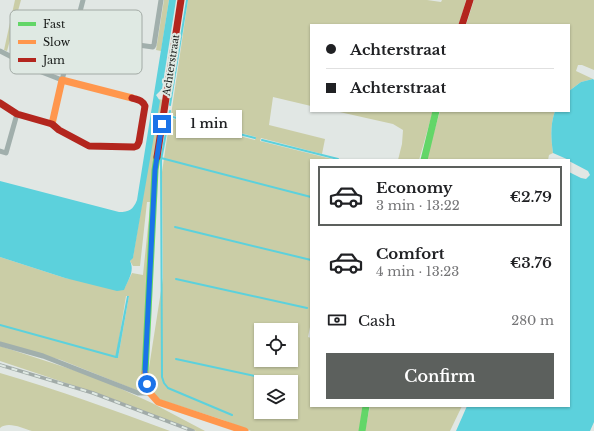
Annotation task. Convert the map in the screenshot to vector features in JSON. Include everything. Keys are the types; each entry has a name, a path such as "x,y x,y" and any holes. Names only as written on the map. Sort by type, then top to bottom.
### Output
{"street":[{"path":"80,10 83,0"},
{"path":"142,45 153,47 154,45 161,0"},
{"name":"Achterstraat","path":"150,393 145,372 155,170 181,0"},
{"path":"462,24 470,0"},
{"path":"0,50 10,55"},
{"path":"0,103 17,114 52,124 59,130 89,146 137,146 145,106 143,102 62,80 48,74"},
{"path":"52,124 64,74"},
{"path":"424,159 436,112"},
{"path":"0,151 6,153 17,114"},
{"path":"0,344 42,356 138,393 150,393 158,402 245,431"},
{"path":"362,431 366,407"}],"green space":[{"path":"15,0 21,0 18,10 13,10"},
{"path":"164,0 169,0 161,51 156,50"},
{"path":"188,0 427,0 441,2 442,0 466,0 459,24 310,24 310,106 273,97 269,125 325,139 322,154 261,138 260,141 332,159 310,159 310,327 308,337 310,338 310,407 363,407 359,431 251,431 223,420 158,399 149,385 148,374 163,278 162,172 170,118 255,140 256,137 171,115"},
{"path":"474,0 594,0 594,70 578,65 576,71 593,79 581,82 570,90 570,24 466,24"},
{"path":"10,23 10,40 7,51 4,50"},
{"path":"159,99 163,100 152,202 147,202 140,266 133,266 130,261 133,257"},
{"path":"339,112 433,112 419,159 398,159 402,144 403,130 393,124"},
{"path":"440,112 555,112 551,132 553,153 549,155 548,159 426,159"},
{"path":"150,207 144,386 141,389 136,390 61,360 0,343 0,257 65,278 125,287 132,273 143,275","holes":["126,296 129,296 118,358 116,358"]},
{"path":"0,346 95,377 152,403 205,431 196,431 105,396 0,361"},
{"path":"0,373 86,400 170,431 32,431 11,425 0,428"},
{"path":"370,407 462,407 450,431 365,431"}],"water":[{"path":"169,0 176,0 162,89 156,95 160,101 133,258 130,261 132,268 124,290 117,291 65,278 0,257 0,181 119,212 128,211 134,206 137,200"},
{"path":"594,80 594,422 590,431 456,431 467,407 570,407 570,172 586,179 590,175 588,171 570,162 570,159 553,153 551,137 555,112 570,112 570,90 581,82"},
{"path":"127,296 129,296 118,358 115,358"}],"waterway":[{"path":"170,105 187,0"},
{"path":"170,111 161,160 162,377 168,388 232,415"},
{"path":"169,116 255,138"},
{"path":"262,140 338,159"},
{"path":"161,158 310,197"},
{"path":"175,227 310,260"},
{"path":"176,279 307,308"},
{"path":"0,325 116,357"},
{"path":"176,359 254,376"}],"railway":[{"path":"0,365 93,393 193,431"}],"traffic: fast":[{"path":"424,159 436,112"},
{"path":"145,373 155,170 157,157"},
{"path":"362,431 366,407"}],"traffic: slow":[{"path":"52,124 62,80 132,98"},
{"path":"145,373 150,393 158,402 245,431"}],"traffic: jam":[{"path":"157,157 181,0"},
{"path":"462,24 470,0"},
{"path":"0,103 17,114 52,124 59,130 89,146 134,147 137,146 139,142 145,106 141,101 132,98"}],"route":[{"path":"147,384 145,372 155,170 162,124"}]}
